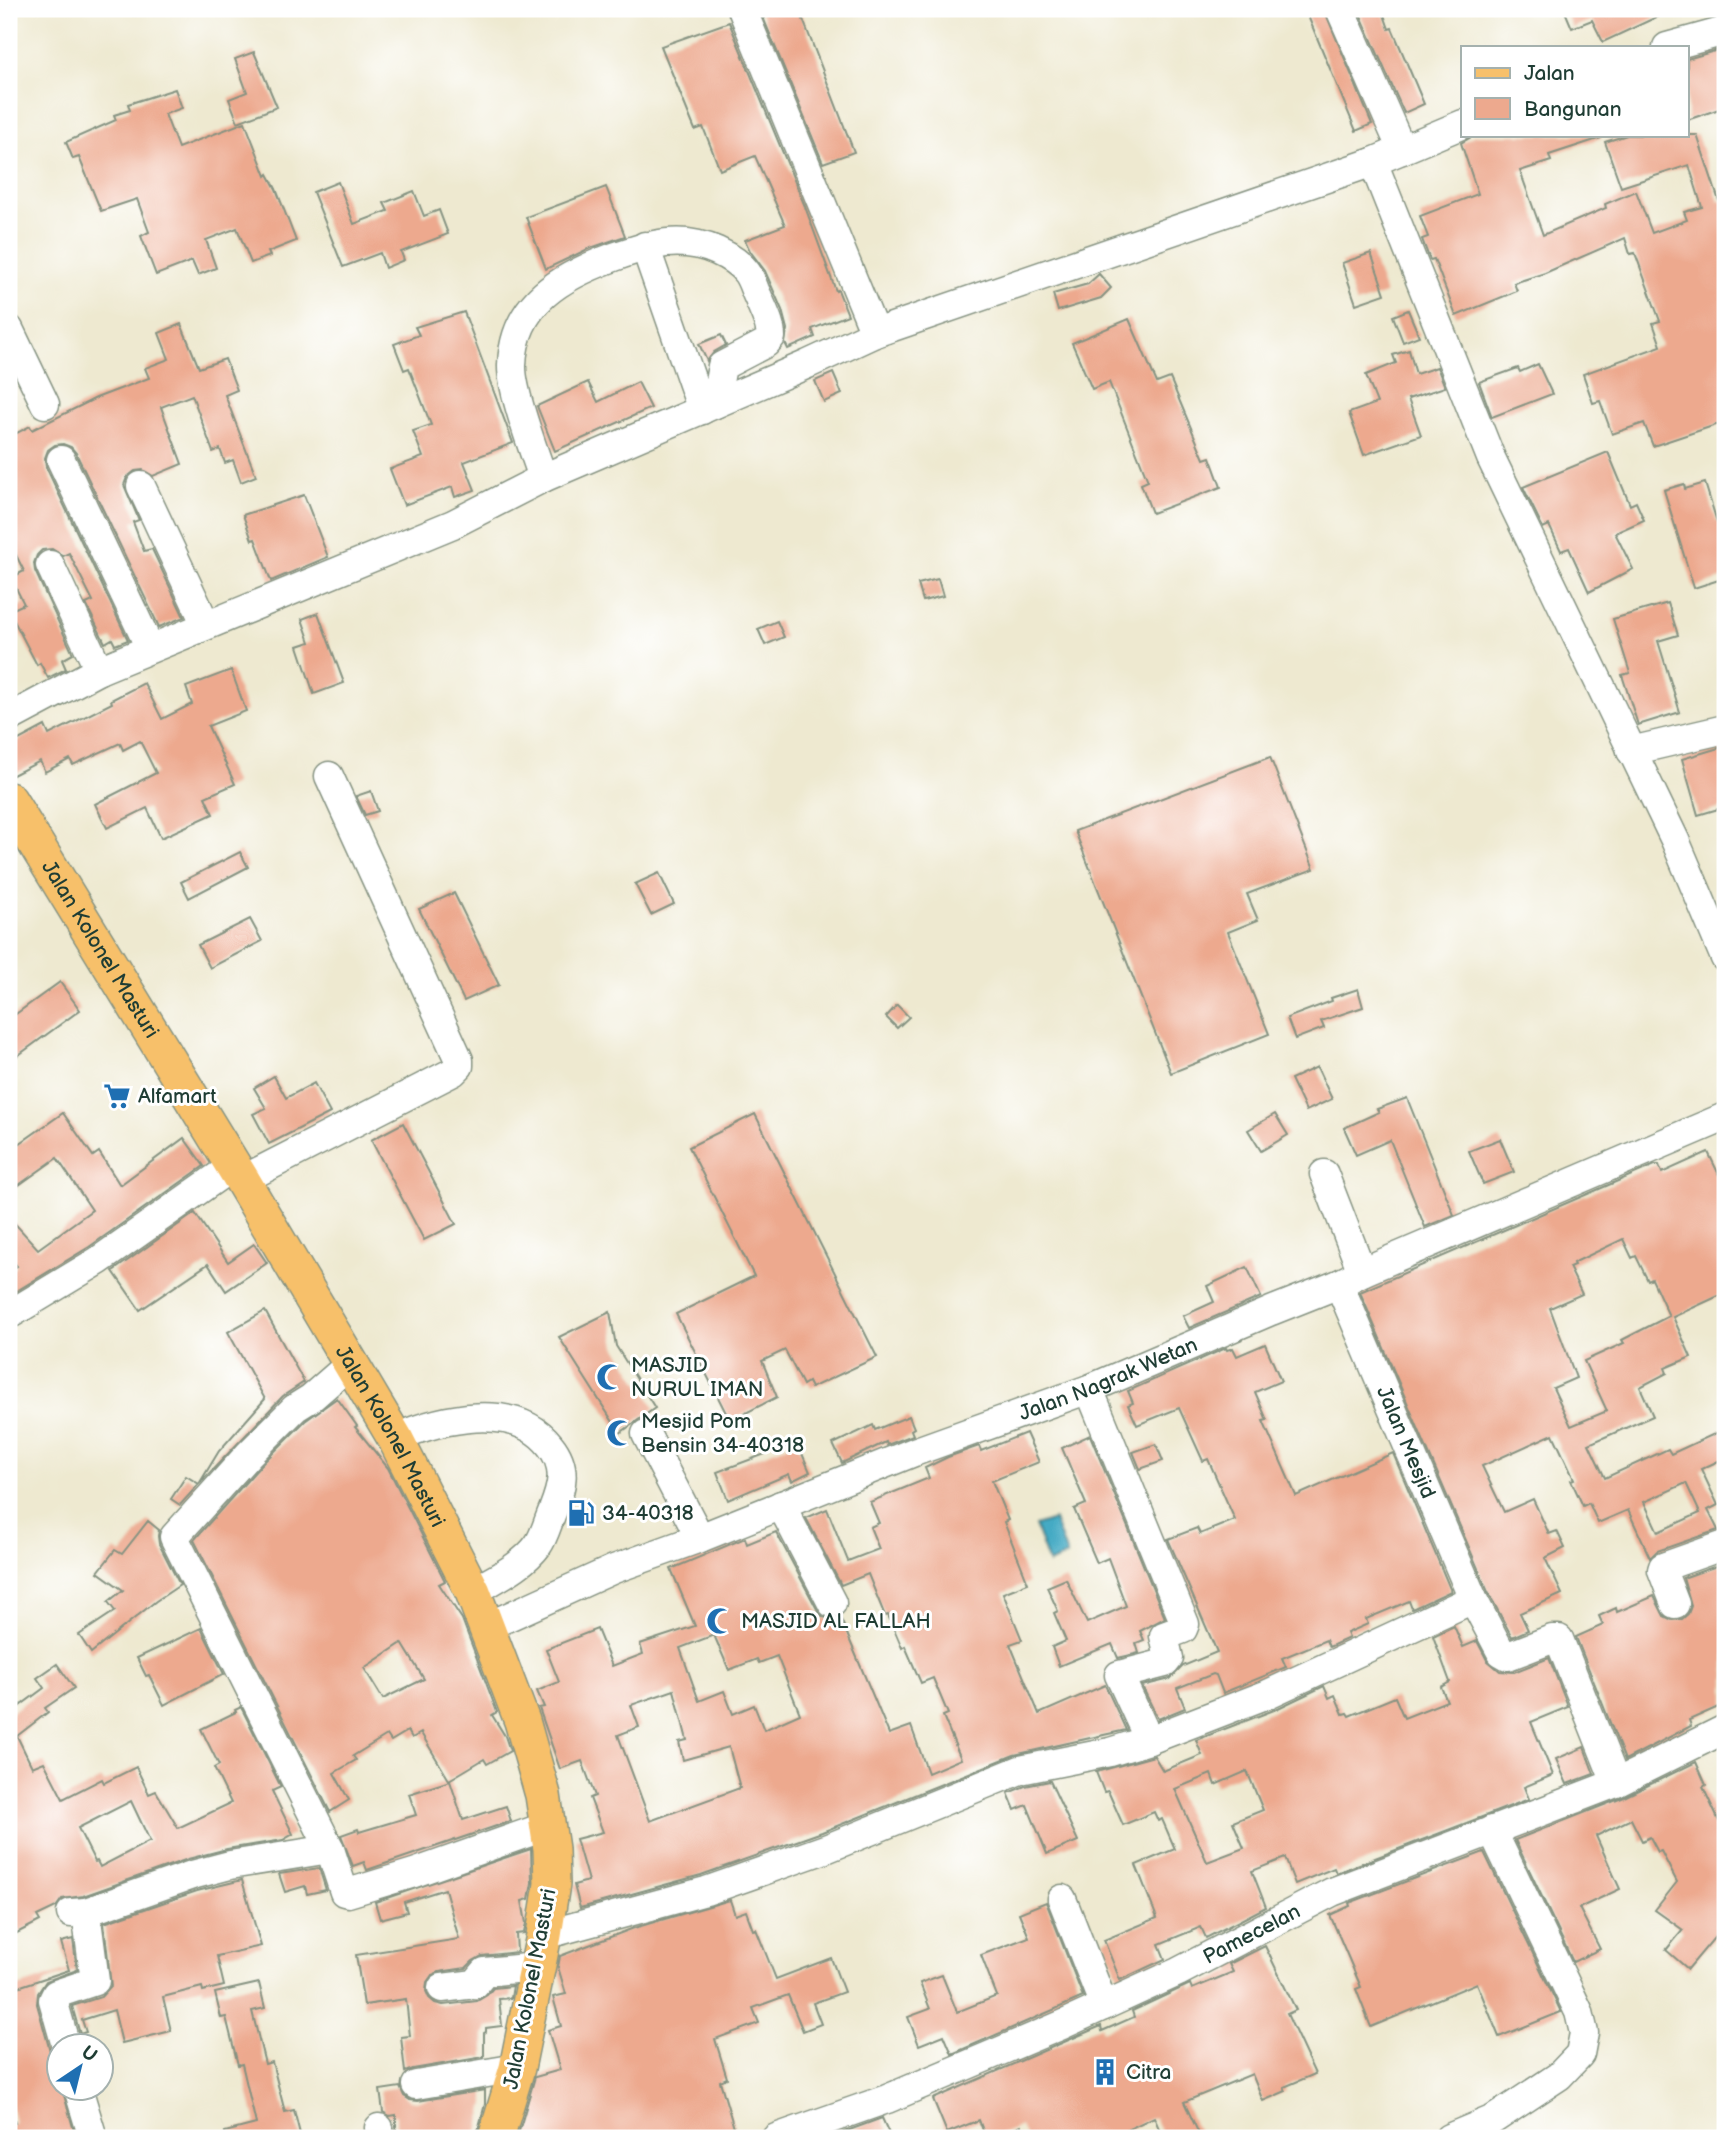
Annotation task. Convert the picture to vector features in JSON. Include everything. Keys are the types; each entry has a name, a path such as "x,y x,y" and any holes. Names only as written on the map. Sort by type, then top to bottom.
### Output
{"main road":[{"name":"Jalan Kolonel Masturi","path":"9,800 395,1438 473,1592 522,1721 543,1795 552,1884 517,2067 496,2138"}],"street":[{"path":"742,9 875,333"},
{"path":"1340,9 1402,150"},
{"path":"1671,46 1725,31"},
{"path":"9,718 99,670 453,524 543,478 875,333 1373,162 1461,125"},
{"path":"1373,162 1491,458 1675,840 1725,958"},
{"path":"543,478 513,380 512,363 519,331 535,302 550,288 576,272 645,246 670,241 707,247 738,263 748,274 769,324 771,337 766,343 722,366 708,407"},
{"path":"645,246 708,407"},
{"path":"9,329 45,404"},
{"path":"61,460 150,648"},
{"path":"141,486 206,625"},
{"path":"50,565 99,670"},
{"path":"1631,751 1725,729"},
{"path":"12,1313 237,1173 443,1078 459,1066 459,1060 329,776"},
{"name":"Jalan Nagrak Wetan","path":"486,1627 614,1569 700,1538 927,1447 1088,1389 1725,1117"},
{"name":"Jalan Mesjid","path":"1325,1174 1351,1278 1473,1599 1505,1656 1552,1639 1559,1639 1616,1783"},
{"path":"350,1364 286,1417 174,1537 330,1849 342,1890 348,1893 414,1873 547,1826"},
{"path":"1088,1389 1185,1624 1183,1629 1164,1636 1169,1658 1165,1663 1119,1675 1149,1740"},
{"path":"395,1438 418,1428 472,1418 503,1418 533,1429 545,1438 554,1450 563,1486 539,1544 521,1562 473,1592"},
{"path":"646,1434 700,1538"},
{"path":"781,1505 831,1603"},
{"path":"1675,1604 1663,1567 1725,1545"},
{"path":"442,1988 475,1984 485,1972 828,1848 1020,1770 1110,1752 1149,1740 1268,1694 1473,1599"},
{"name":"Pamecelan","path":"776,2138 887,2099 1104,2006 1178,1972 1332,1892 1616,1783 1725,1729"},
{"path":"1449,2138 1494,2119 1559,2076 1580,2054 1584,2033 1579,2012 1492,1830"},
{"path":"62,2032 53,2000 56,1994 95,1981 79,1913 230,1865 330,1849"},
{"path":"1062,1899 1104,2006"},
{"path":"416,2085 517,2067"},
{"path":"82,2102 93,2138"}],"water":[{"path":"1054,1520 1067,1555 1049,1564 1035,1526"}],"building":[{"path":"799,9 854,152 823,163 760,10"},
{"path":"1305,9 1324,9 1372,124 1356,131"},
{"path":"1358,9 1382,9 1424,104 1404,113"},
{"path":"1564,9 1674,9 1603,42 1592,20 1572,28"},
{"path":"729,22 848,315 812,329 815,337 788,349 782,310 765,271 745,240 785,225 755,156 720,170 703,127 695,130 661,46"},
{"path":"1725,48 1725,107 1688,120 1688,59"},
{"path":"254,52 277,107 238,122 229,99 247,92 235,59"},
{"path":"175,89 182,108 165,114 178,148 245,122 266,176 268,174 276,189 296,241 268,252 270,256 251,263 237,228 206,240 216,268 198,275 192,261 156,275 141,236 149,232 137,199 101,211 79,157 73,159 66,142 116,120 114,115 130,110 128,104"},
{"path":"1697,135 1719,201 1725,198 1725,422 1653,446 1644,423 1612,434 1600,401 1593,403 1583,374 1661,346 1653,323 1660,321 1635,253 1630,254 1625,238 1545,273 1514,283 1517,291 1456,316 1434,259 1430,260 1422,239 1428,237 1420,216 1478,194 1461,143 1473,136 1601,136 1549,155 1551,161 1520,171 1543,235 1606,208 1605,204 1636,191 1652,233 1687,220 1684,212 1702,207 1689,165 1621,187 1605,142 1624,136"},
{"path":"338,182 354,224 388,211 384,203 414,191 424,216 439,210 448,234 401,252 404,260 385,268 380,253 343,267 313,192"},
{"path":"606,187 625,236 588,249 546,269 526,217"},
{"path":"1371,253 1385,294 1356,304 1342,263"},
{"path":"1099,274 1111,288 1101,298 1058,311 1053,294 1088,284"},
{"path":"1408,310 1419,336 1403,342 1393,316"},
{"path":"464,312 513,443 464,462 475,490 455,497 452,487 404,505 390,469 423,457 413,431 431,425 409,368 404,370 394,344 419,335 415,327"},
{"path":"1129,319 1157,383 1170,378 1204,459 1210,457 1221,487 1152,513 1141,484 1148,481 1109,382 1092,389 1072,343"},
{"path":"181,324 199,368 225,359 237,390 225,395 256,476 241,482 233,460 225,463 220,449 213,452 192,395 161,407 182,464 153,476 143,470 135,471 127,477 124,485 139,520 133,522 144,551 152,549 184,617 159,627 76,453 63,444 48,450 46,467 128,640 115,645 112,639 105,643 86,604 93,601 69,553 63,556 52,549 42,550 34,563 35,571 73,654 62,660 66,669 48,678 40,663 37,665 9,611 24,604 11,578 24,571 9,541 9,437 30,426 32,430 96,398 149,378 145,368 169,359 159,333"},
{"path":"721,335 726,345 714,352 707,361 699,344"},
{"path":"1409,350 1416,374 1437,367 1445,387 1408,399 1421,435 1364,455 1349,413 1377,403 1366,375 1396,363 1393,355"},
{"path":"1538,364 1552,394 1492,417 1479,382 1518,368 1520,372"},
{"path":"833,373 842,394 824,402 815,381"},
{"path":"588,382 598,402 638,382 651,408 555,451 537,406"},
{"path":"1608,452 1630,505 1636,502 1644,520 1615,533 1633,569 1589,592 1569,548 1561,551 1549,525 1543,528 1523,487"},
{"path":"1705,483 1717,522 1725,520 1725,578 1694,588 1664,490 1684,484 1685,489"},
{"path":"304,495 328,557 271,581 243,515"},
{"path":"938,579 943,596 923,601 918,584"},
{"path":"1668,603 1678,635 1658,641 1680,712 1638,725 1622,675 1630,673 1613,619"},
{"path":"318,613 344,683 314,694 298,646 310,642 302,619"},
{"path":"777,621 784,637 765,645 758,629"},
{"path":"231,670 246,711 208,726 235,784 205,797 213,814 161,838 147,808 107,828 95,804 156,773 140,741 123,750 120,743 73,765 70,759 45,772 40,761 9,777 9,745 45,726 49,735 112,703 111,700 144,683 162,719 192,704 186,687"},
{"path":"1722,747 1725,756 1725,807 1698,815 1682,759"},
{"path":"1270,757 1314,869 1247,894 1258,920 1228,932 1269,1034 1171,1073 1075,831"},
{"path":"371,791 378,811 365,815 356,796"},
{"path":"240,852 248,867 189,898 181,882"},
{"path":"659,873 674,904 651,915 635,884"},
{"path":"454,893 499,985 464,1001 419,909"},
{"path":"250,919 262,941 210,968 198,945"},
{"path":"60,982 80,1010 9,1062 9,1019"},
{"path":"1358,989 1363,1007 1321,1021 1324,1028 1295,1039 1287,1018"},
{"path":"897,1005 909,1017 897,1028 886,1017"},
{"path":"1317,1067 1332,1099 1306,1111 1291,1079"},
{"path":"274,1076 286,1098 314,1083 330,1113 269,1144 253,1114 266,1108 254,1088"},
{"path":"1407,1098 1454,1215 1425,1227 1390,1140 1356,1155 1344,1128 1379,1112 1377,1109"},
{"path":"63,1113 93,1156 99,1152 120,1185 184,1138 204,1166 89,1247 10,1295 9,1272 17,1266 9,1257 9,1217 38,1249 92,1210 57,1158 9,1192 9,1151"},
{"path":"755,1114 877,1357 811,1388 808,1382 803,1385 785,1350 762,1361 777,1397 730,1421 676,1314 754,1276 689,1147"},
{"path":"1275,1114 1288,1135 1261,1151 1248,1130"},
{"path":"403,1123 456,1224 424,1240 371,1140"},
{"path":"1500,1139 1514,1172 1483,1184 1469,1151"},
{"path":"1708,1152 1721,1179 1725,1177 1725,1293 1673,1317 1691,1357 1665,1368 1667,1373 1640,1387 1653,1416 1589,1444 1605,1478 1668,1449 1671,1454 1725,1429 1725,1458 1701,1469 1718,1505 1708,1510 1718,1530 1657,1551 1650,1558 1628,1510 1598,1523 1589,1503 1583,1506 1553,1434 1482,1466 1504,1512 1533,1499 1549,1534 1557,1531 1565,1548 1545,1558 1562,1594 1520,1613 1528,1630 1512,1637 1488,1592 1360,1292 1655,1165 1659,1165 1662,1173","holes":["1623,1239 1632,1258 1636,1256 1648,1281 1652,1279 1669,1316 1622,1340 1624,1343 1584,1361 1607,1411 1571,1426 1553,1388 1576,1378 1550,1308 1582,1294 1569,1267 1574,1265 1573,1263","1686,1483 1700,1513 1658,1532 1644,1502"]},
{"path":"195,1213 228,1262 254,1244 267,1263 226,1291 208,1264 140,1310 113,1271"},
{"path":"1247,1267 1261,1297 1189,1328 1183,1316 1214,1302 1207,1286"},
{"path":"265,1311 304,1382 283,1396 199,1484 219,1451 265,1399 228,1332"},
{"name":"MASJID NURUL IMAN","path":"610,1312 616,1346 655,1408 620,1433 559,1337"},
{"path":"1265,1344 1281,1381 1255,1392 1267,1420 1263,1421 1296,1496 1393,1453 1451,1591 1412,1609 1409,1601 1366,1619 1368,1624 1347,1633 1349,1638 1329,1647 1326,1640 1282,1658 1286,1667 1223,1693 1216,1675 1213,1674 1177,1688 1185,1708 1158,1719 1142,1686 1170,1679 1183,1666 1217,1652 1168,1539 1197,1528 1200,1534 1235,1520 1208,1459 1203,1461 1179,1408 1137,1425 1128,1405 1133,1403 1128,1391 1226,1348 1233,1348 1237,1356"},
{"path":"337,1398 357,1426 355,1427 388,1468 445,1581 439,1584 462,1619 497,1712 492,1715 505,1736 510,1751 487,1764 484,1759 449,1780 421,1733 412,1738 408,1731 391,1741 387,1735 353,1756 356,1760 334,1773 349,1800 330,1812 194,1540 261,1465 305,1421","holes":["402,1643 424,1679 383,1699 364,1668"]},
{"path":"909,1416 914,1428 911,1430 913,1435 887,1445 886,1442 842,1463 833,1444 873,1425 875,1430"},
{"path":"1026,1433 1039,1462 992,1481 1008,1520 1004,1522 1028,1583 1003,1593 1022,1640 1010,1644 1039,1714 1105,1685 1126,1730 1014,1755 822,1832 701,1875 580,1908 574,1885 588,1881 576,1839 603,1832 590,1798 595,1796 582,1761 560,1769 539,1708 544,1707 537,1691 559,1682 546,1649 597,1629 612,1666 643,1654 640,1644 695,1626 671,1569 745,1538 747,1544 776,1532 818,1611 823,1617 840,1617 889,1734 911,1726 928,1773 961,1759 943,1716 948,1714 933,1678 921,1683 905,1646 902,1648 888,1615 885,1616 868,1574 841,1585 806,1518 827,1509 848,1561 879,1549 870,1527 879,1523 870,1502 929,1478 925,1468 948,1457 979,1446 981,1451","holes":["714,1635 729,1670 757,1659 759,1663 777,1656 800,1714 764,1730 754,1705 733,1714 724,1691 699,1701 680,1648","674,1690 687,1740 679,1742 683,1760 729,1747 740,1788 650,1821 618,1735 639,1727 631,1705"]},
{"path":"1090,1435 1165,1618 1140,1631 1144,1640 1136,1643 1139,1653 1118,1658 1112,1644 1059,1666 1052,1647 1066,1641 1054,1613 1058,1611 1047,1587 1066,1579 1087,1623 1126,1606 1108,1558 1097,1563 1074,1509 1086,1504 1062,1448"},
{"path":"797,1442 810,1472 792,1481 789,1474 728,1500 717,1472"},
{"path":"1156,1444 1163,1461 1140,1469 1133,1452"},
{"path":"186,1476 199,1484 180,1505 171,1499"},
{"path":"148,1521 159,1530 159,1544 180,1585 91,1653 79,1635 115,1611 108,1602 123,1590 98,1572 115,1550 122,1554"},
{"path":"1725,1563 1725,1704 1689,1720 1691,1726 1625,1760 1576,1637 1603,1625 1599,1616 1616,1608 1617,1612 1654,1596 1664,1616 1672,1620 1682,1619 1691,1606 1683,1578"},
{"path":"1454,1626 1463,1647 1477,1641 1487,1660 1500,1671 1514,1672 1549,1658 1568,1707 1531,1722 1553,1775 1524,1787 1529,1799 1336,1873 1334,1868 1295,1884 1285,1858 1252,1871 1266,1907 1206,1938 1201,1927 1159,1944 1165,1959 1120,1980 1104,1940 1157,1918 1136,1865 1175,1849 1162,1819 1158,1821 1154,1812 1123,1825 1096,1772 1154,1756 1163,1771 1202,1755 1196,1740 1274,1710 1324,1686 1329,1698 1335,1695 1343,1714 1347,1713 1349,1716 1395,1697 1404,1718 1447,1701 1441,1687 1450,1682 1433,1636","holes":["1247,1771 1263,1810 1233,1822 1244,1848 1207,1862 1175,1789 1211,1774 1215,1785"]},
{"path":"201,1628 224,1674 164,1705 137,1658"},
{"path":"57,1664 74,1688 45,1708 48,1712 17,1736 32,1767 44,1762 63,1799 102,1779 104,1783 136,1767 149,1794 156,1791 178,1828 231,1803 214,1768 219,1765 201,1729 241,1707 281,1787 272,1791 293,1834 283,1840 227,1849 188,1859 83,1896 62,1899 56,1907 37,1916 40,1921 9,1937 9,1714 44,1688 37,1678","holes":["131,1801 150,1841 100,1867 78,1828"]},
{"path":"1584,1747 1594,1774 1567,1784 1556,1759"},
{"path":"1696,1762 1706,1785 1703,1787 1725,1834 1725,1925 1688,1969 1666,1950 1683,1930 1655,1910 1677,1882 1661,1851 1658,1852 1650,1837 1642,1841 1631,1819 1596,1836 1620,1889 1579,1908 1600,1949 1573,1962 1515,1840 1622,1798"},
{"path":"450,1781 463,1820 506,1806 511,1821 367,1870 364,1862 353,1866 341,1835 416,1815 409,1794"},
{"path":"1050,1781 1078,1841 1047,1854 1027,1805 1015,1810 1008,1793"},
{"path":"531,1849 532,1883 529,1899 522,1901 526,1923 524,1933 516,1934 517,1952 482,1956 466,1968 432,1975 427,1982 426,1991 429,1998 443,2005 477,2001 493,1988 513,1986 511,1998 499,1999 502,2026 486,2028 484,2057 405,2072 401,2037 410,2036 406,1999 364,2005 356,1955 459,1939 445,1889 404,1902 407,1912 380,1919 375,1902"},
{"path":"1484,1852 1561,2012 1499,2037 1477,1983 1371,2027 1356,1989 1361,1987 1330,1915 1350,1906 1349,1903"},
{"path":"319,1868 326,1890 307,1894 305,1886 285,1892 279,1874"},
{"path":"242,1880 261,1946 217,1956 224,1986 203,1991 202,1987 163,1997 171,2031 122,2043 114,2010 82,2020 86,2032 79,2032 72,2006 101,1997 111,1986 104,1923 197,1891"},
{"path":"730,1900 735,1915 746,1911 776,1979 831,1958 844,1992 813,2003 821,2024 803,2031 788,1995 753,2008 759,2023 715,2039 727,2078 720,2081 737,2138 700,2138 698,2132 678,2138 517,2138 535,2077 560,2070 548,2030 561,2026 553,1997 566,1994 558,1967 560,1956 634,1928"},
{"path":"1046,1902 1083,1997 952,2054 944,2035 919,2045 908,2017 930,2009 920,1983 942,1975 957,2012 997,1996 981,1955 1029,1937 1019,1913"},
{"path":"73,1939 77,1970 46,1981 38,1993 37,2004 46,2037 46,2102 66,2102 76,2138 62,2138 61,2134 44,2138 9,2138 9,2125 15,2123 9,2095 9,1990 69,1970 61,1942"},
{"path":"1265,1946 1296,2010 1287,2014 1315,2074 1284,2087 1286,2091 1263,2101 1252,2074 1184,2102 1201,2138 1163,2138 1154,2117 1110,2138 1026,2138 1021,2126 986,2138 979,2120 947,2133 933,2099 1101,2026 1102,2031 1134,2017 1132,2011 1190,1984 1192,1989 1233,1972 1229,1964"},
{"path":"259,1983 265,2008 252,2011 265,2064 272,2062 285,2112 294,2110 301,2138 226,2138 225,2132 256,2124 242,2064 238,2065 226,2017 221,2018 215,1993"},
{"path":"400,2087 404,2096 418,2101 485,2090 485,2104 476,2138 396,2138 396,2115 390,2116 383,2112 380,2090"},
{"path":"882,2118 891,2138 829,2138 844,2132"}],"place":[{"name":"Alfamart","path":"117,1096"},
{"name":"MASJID NURUL IMAN","path":"610,1377"},
{"name":"Mesjid Pom Bensin 34-40318","path":"620,1433"},
{"name":"34-40318","path":"581,1513"},
{"name":"MASJID AL FALLAH","path":"720,1621"},
{"name":"Citra","path":"1105,2072"}]}
